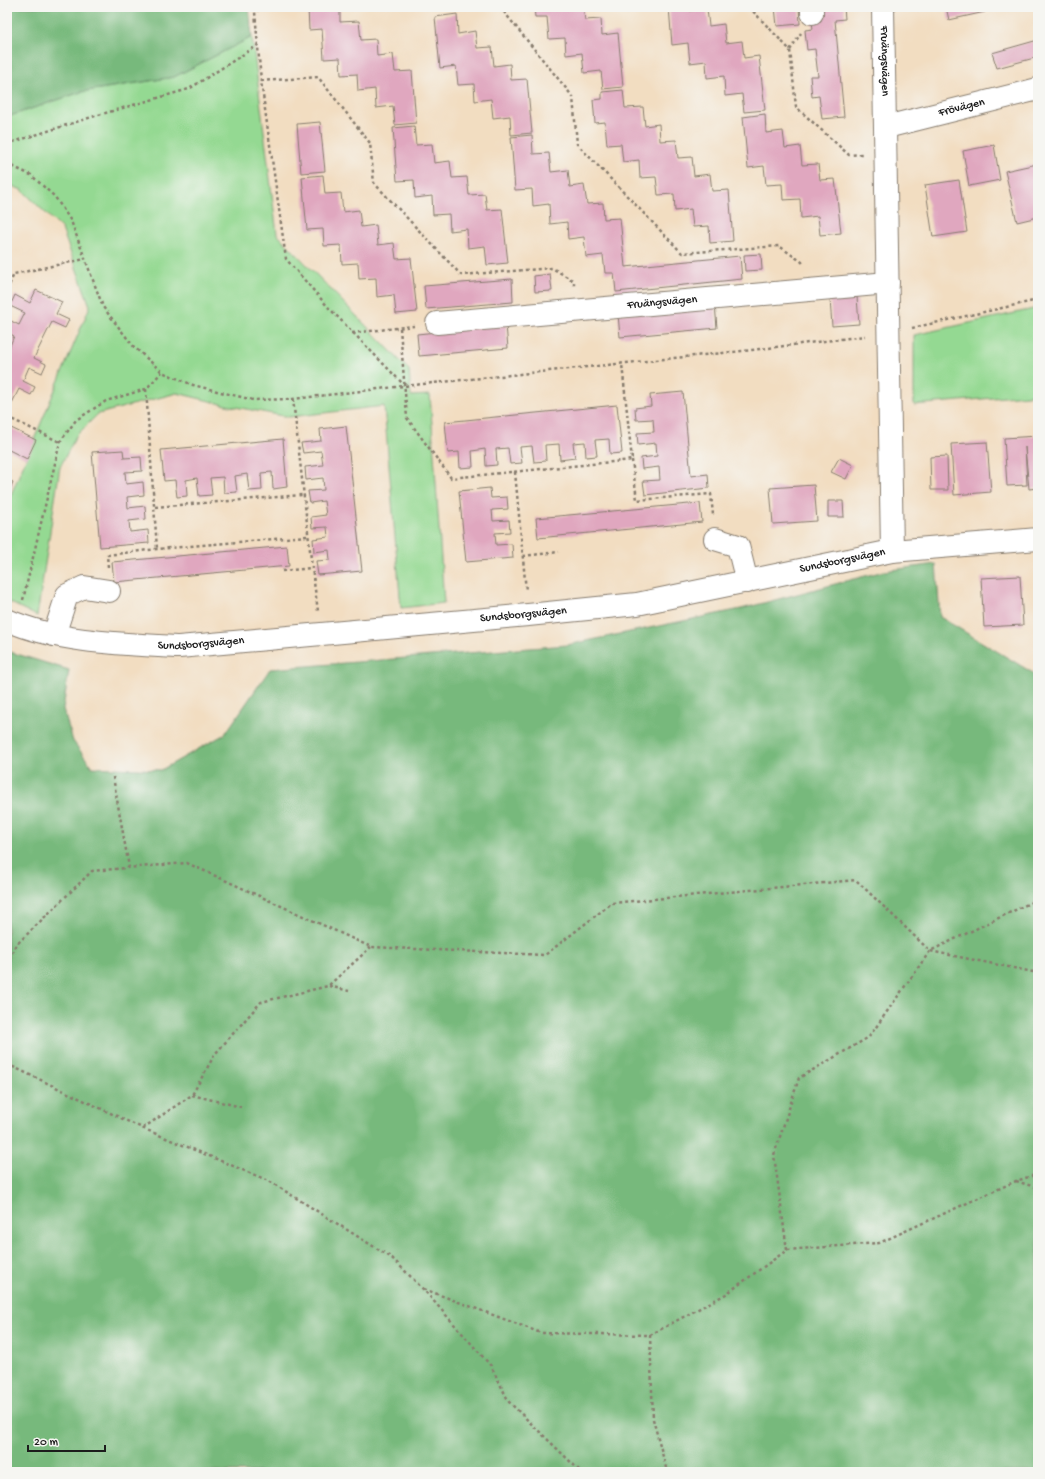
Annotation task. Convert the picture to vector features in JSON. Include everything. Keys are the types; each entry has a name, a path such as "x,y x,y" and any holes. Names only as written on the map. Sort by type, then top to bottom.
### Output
{"street":[{"name":"Fruängsvägen","path":"883,7 892,551"},
{"name":"Frövägen","path":"886,127 1038,89"},
{"name":"Fruängsvägen","path":"436,322 888,282"},
{"path":"715,539 738,546 747,582"},
{"name":"Sundsborgsvägen","path":"12,622 54,635 123,644 179,647 637,604 892,551 1038,539"},
{"path":"54,635 68,595 84,587 109,591"}],"path":[{"path":"265,7 255,12 261,81 286,259 352,333 404,386"},
{"path":"500,7 574,97 577,144 682,253 779,246 802,262 805,290"},
{"path":"749,7 790,50 796,108 849,155 886,153"},
{"path":"7,144 95,116 189,89 258,45"},
{"path":"261,81 318,77 370,143 374,183 461,275 552,268 574,281 576,310"},
{"path":"7,290 14,274 85,259"},
{"path":"352,333 400,328 436,322"},
{"path":"400,328 407,418 451,478 632,460"},
{"path":"622,364 637,500 711,494 715,539"},
{"path":"12,622 60,442 76,420 106,401 146,389 162,372"},
{"path":"146,389 157,549"},
{"path":"293,399 303,495 318,611"},
{"path":"7,417 60,442"},
{"path":"515,472 528,615"},
{"path":"155,507 303,495"},
{"path":"109,591 107,555 157,549 308,536"},
{"path":"523,556 559,552"},
{"path":"282,571 312,568"},
{"path":"113,777 130,867"},
{"path":"7,964 15,946 92,871 187,863 371,947 545,955 612,903 856,880 930,951 1038,973"},
{"path":"787,1250 774,1155 799,1078 869,1037 930,951 1038,899"},
{"path":"328,986 371,947"},
{"path":"142,1128 192,1095 215,1054 261,1002 328,986 349,991"},
{"path":"7,1064 142,1128 269,1181 392,1258 423,1289 491,1366 509,1402 582,1472"},
{"path":"192,1095 241,1107"},
{"path":"423,1289 541,1333 650,1335 726,1294 787,1250 879,1243 1016,1181 1038,1174"},
{"path":"1016,1181 1038,1188"},
{"path":"650,1335 653,1418 666,1472"}],"green space":[{"path":"7,7 249,7 252,37 174,77 81,92 7,117"},
{"path":"252,37 277,234 409,370 411,396 430,395 444,603 401,608 384,406 289,417 230,406 177,393 98,414 76,436 60,467 37,616 7,601 7,504 90,306 62,229 22,190 7,184 7,117 81,92 174,77"},
{"path":"1038,308 1038,394 914,405 914,335"},
{"path":"936,564 940,617 1038,676 1038,1472 7,1472 7,651 69,670 63,709 73,741 92,767 161,770 225,734 270,669 567,645 741,609 884,571"}],"building":[{"path":"308,7 340,7 340,22 359,21 361,40 376,39 377,56 393,54 395,72 412,71 416,123 395,125 393,106 376,108 375,89 358,91 357,74 341,75 340,58 324,59 322,29 309,30"},
{"path":"534,7 583,7 585,20 601,19 602,35 618,33 623,87 603,89 601,71 584,73 582,53 566,55 565,38 549,39 547,17 535,17"},
{"path":"669,7 690,7 690,11 707,9 709,26 724,24 726,43 742,41 744,58 759,56 765,110 744,112 742,94 725,96 724,76 707,78 706,61 690,63 688,43 672,45"},
{"path":"775,7 799,7 800,24 777,26"},
{"path":"820,7 844,7 845,19 835,20 844,117 822,119 819,96 812,97 810,76 818,76 815,49 807,50 805,30 813,29 812,22 821,21"},
{"path":"946,7 984,7 985,12 949,20"},
{"path":"457,14 458,34 475,31 477,48 492,47 494,66 510,64 511,80 527,79 532,133 511,135 510,116 493,118 491,99 475,101 474,84 458,85 456,66 440,68 435,17"},
{"path":"1038,40 1038,57 997,68 992,53"},
{"path":"623,90 625,108 643,107 645,126 659,124 660,141 676,140 678,158 692,157 694,176 710,174 712,191 729,190 733,241 710,243 709,226 693,227 691,209 675,211 674,194 658,195 656,177 640,178 639,160 623,162 621,144 607,145 605,122 595,123 593,100 602,99 602,92"},
{"path":"765,114 766,133 783,131 785,148 800,146 802,165 818,164 820,180 835,179 841,233 820,235 818,216 801,218 800,199 783,200 782,184 766,185 764,166 748,168 743,117"},
{"path":"320,122 325,171 301,173 297,124"},
{"path":"414,126 416,145 432,144 434,163 450,161 452,178 467,177 469,195 485,194 487,210 502,209 508,263 487,265 485,246 468,248 467,229 450,231 449,214 433,215 432,196 415,198 414,180 397,181 393,128"},
{"path":"532,135 533,154 549,153 551,172 568,170 570,187 584,185 587,204 603,203 604,219 620,218 625,267 740,256 742,279 616,292 614,273 605,273 603,255 586,257 584,237 568,239 567,222 550,224 549,204 533,206 532,189 515,190 511,137"},
{"path":"994,145 1000,180 969,186 963,151"},
{"path":"1037,164 1038,217 1017,222 1005,171"},
{"path":"323,175 325,194 341,193 343,212 359,210 361,227 376,225 378,245 394,243 396,259 411,258 417,312 396,314 394,295 377,297 376,278 359,279 358,263 342,264 341,245 324,246 323,229 307,230 302,177"},
{"path":"959,180 967,232 933,237 925,185"},
{"path":"761,254 762,270 745,271 744,255"},
{"path":"550,274 552,291 535,292 534,276"},
{"path":"512,279 513,302 426,309 424,286"},
{"path":"36,290 62,302 56,314 69,320 65,328 52,322 34,358 46,364 42,373 29,367 23,381 35,387 31,395 19,389 7,413 7,347 9,348 14,336 7,332 7,319 19,325 25,313 10,306 15,295 30,303"},
{"path":"857,297 859,324 832,326 830,299"},
{"path":"715,304 717,328 620,337 618,314"},
{"path":"506,325 508,348 419,356 417,334"},
{"path":"683,392 691,476 708,474 709,488 645,495 643,481 660,480 659,467 642,469 641,458 657,456 656,443 638,445 637,433 654,432 653,419 636,420 635,408 651,406 650,395"},
{"path":"617,405 622,453 610,454 609,439 595,440 597,456 586,457 585,442 573,443 575,458 560,460 559,444 545,445 546,461 534,462 532,446 520,447 522,463 510,464 508,448 496,449 497,465 486,466 485,449 472,451 473,467 460,468 459,452 448,453 445,422"},
{"path":"7,426 36,440 27,459 7,449"},
{"path":"346,426 362,571 318,575 316,561 330,560 329,550 314,552 313,539 328,537 327,527 312,528 311,517 326,515 324,501 310,503 308,491 324,490 323,478 306,480 305,467 323,465 321,451 303,453 301,443 321,441 320,429"},
{"path":"1038,436 1038,488 1029,489 1025,447 1027,485 1007,486 1004,438"},
{"path":"283,439 287,487 273,489 272,472 261,473 262,490 249,491 247,474 235,476 237,492 224,493 223,477 210,478 212,495 199,496 197,478 186,480 187,496 177,497 175,480 164,481 161,450"},
{"path":"987,442 991,492 954,495 951,444"},
{"path":"123,450 124,458 141,457 142,471 125,472 126,484 143,482 144,495 127,497 128,508 145,506 146,519 129,521 130,532 148,530 149,543 100,547 92,452"},
{"path":"947,456 948,490 931,490 930,457"},
{"path":"839,458 853,465 846,479 831,472"},
{"path":"7,479 13,482 7,496"},
{"path":"814,485 817,521 773,524 770,488"},
{"path":"490,488 491,498 507,497 508,509 492,510 493,521 509,520 510,532 495,533 496,545 512,544 513,558 466,562 459,491"},
{"path":"828,501 843,501 844,517 828,517"},
{"path":"700,503 702,522 538,538 536,518"},
{"path":"287,546 289,566 114,582 112,562"},
{"path":"1020,576 1023,625 984,627 981,578"}]}
